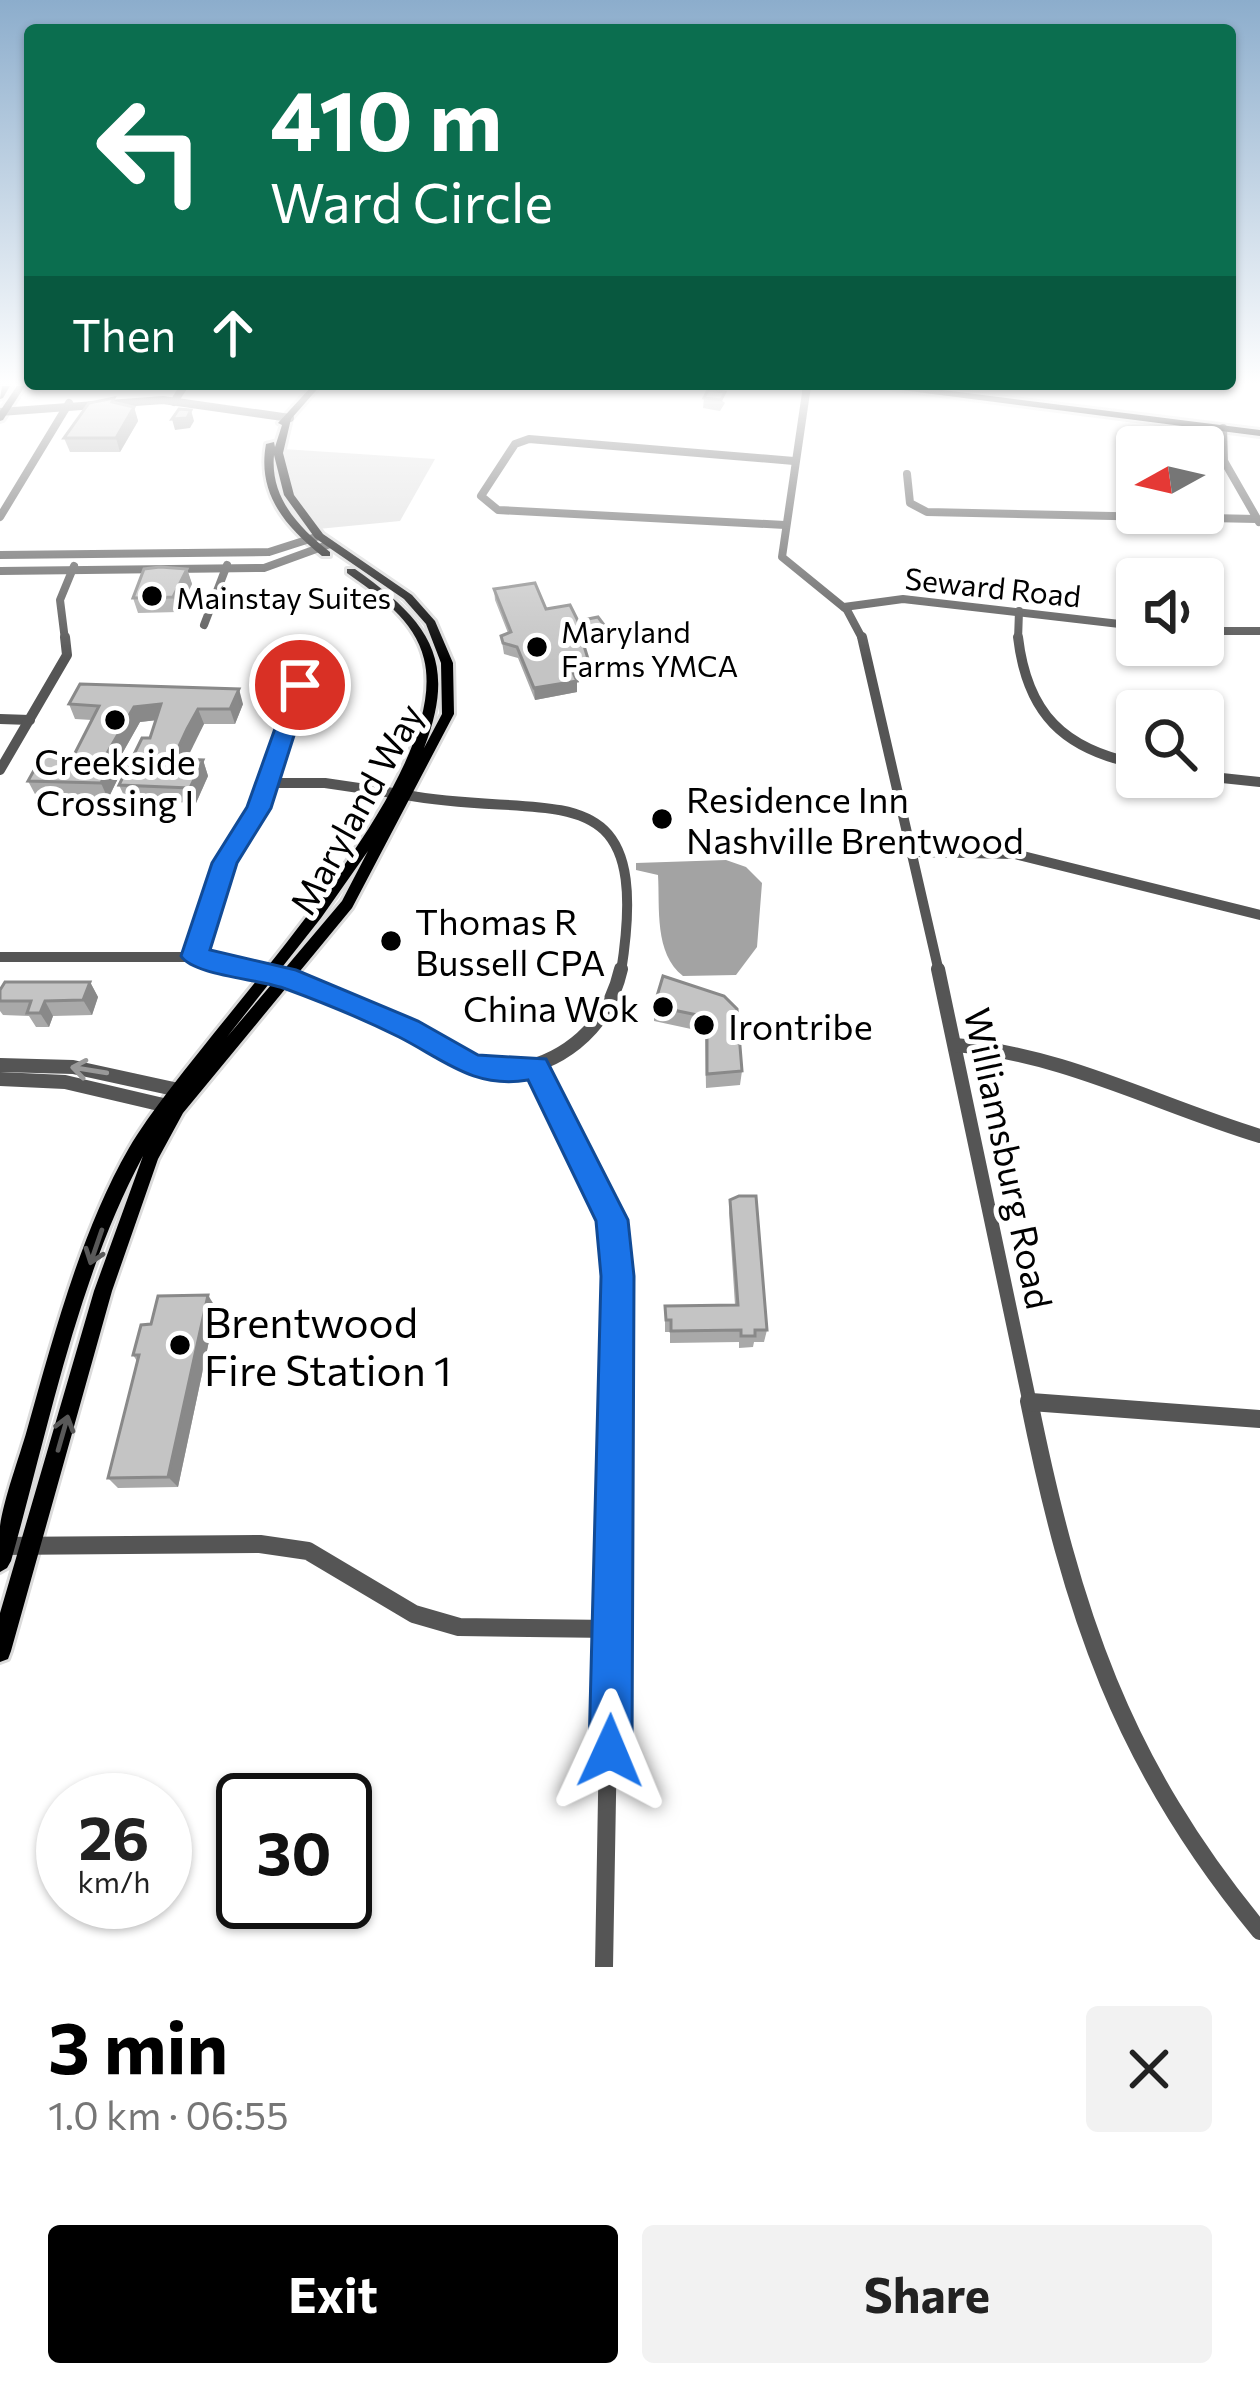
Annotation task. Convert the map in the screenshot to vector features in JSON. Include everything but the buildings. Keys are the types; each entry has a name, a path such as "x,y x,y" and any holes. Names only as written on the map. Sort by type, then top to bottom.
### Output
{"main road":[{"name":"Maryland Way","path":"270,478 289,520 430,623 447,663 448,714 399,794"},
{"name":"Maryland Way","path":"283,478 319,542"},
{"name":"Maryland Way","path":"2,1551 105,1220 177,1099 278,975 346,904 399,794 430,713 432,665 394,594"},
{"path":"415,627 430,623"},
{"path":"430,713 448,714"},
{"name":"Maryland Way","path":"0,1651 126,1220 177,1099"},
{"path":"70,1327 88,1346"}],"street":[{"path":"0,517 24,478"},
{"path":"493,478 481,496 498,510 785,525"},
{"name":"Williamsburg Road","path":"792,478 782,557 844,607 865,644 914,852 1066,1567 1098,1670 1171,1810 1237,1907 1260,1930"},
{"path":"907,478 910,503 927,512 1259,521"},
{"path":"1234,478 1259,521"},
{"path":"0,555 268,552 319,542"},
{"path":"0,571 264,568 319,542"},
{"path":"204,626 230,553"},
{"path":"0,770 67,655 60,606 80,555"},
{"path":"28,571 56,574 63,589"},
{"name":"Seward Road","path":"844,607 903,598 1116,623"},
{"path":"1019,611 1020,656 1047,722 1084,750 1116,758"},
{"path":"1224,631 1260,632"},
{"path":"194,956 225,863 245,835 300,685"},
{"path":"0,719 29,720"},
{"path":"1224,778 1260,782"},
{"path":"0,958 194,956 278,975 408,1029 471,1066 502,1072 536,1067 579,1041 601,1018 617,987 623,944 618,841 599,821 568,810 486,807 326,783 266,783"},
{"path":"914,852 1015,854 1260,915"},
{"path":"955,1045 1006,1046 1048,1055 1260,1136"},
{"path":"0,1064 74,1066 177,1099"},
{"path":"536,1067 612,1220 617,1276 604,1967"},
{"path":"0,1079 65,1082 177,1099"},
{"path":"1031,1402 1260,1419"},
{"path":"2,1551 30,1546 260,1544 308,1551 414,1613 459,1628 612,1629"}],"shaded area":[{"path":"286,478 424,478 400,521 318,529 291,493"},
{"path":"726,860 746,867 762,883 757,947 736,975 683,976 663,943 658,875 636,870 636,863"}],"place":[{"name":"Mainstay Suites","path":"152,596"},
{"name":"Maryland Farms YMCA","path":"537,647"},
{"name":"Creekside Crossing I","path":"115,720"},
{"name":"Residence Inn Nashville Brentwood","path":"662,819"},
{"name":"Thomas R Bussell CPA","path":"391,941"},
{"name":"China Wok","path":"663,1007"},
{"name":"Irontribe","path":"704,1025"},
{"name":"Brentwood Fire Station 1","path":"180,1345"}],"route":[{"path":"300,685 259,808 225,863 194,956 246,964 286,978 408,1029 471,1066 502,1072 536,1067 596,1181 612,1220 617,1265 610,1751"}]}
